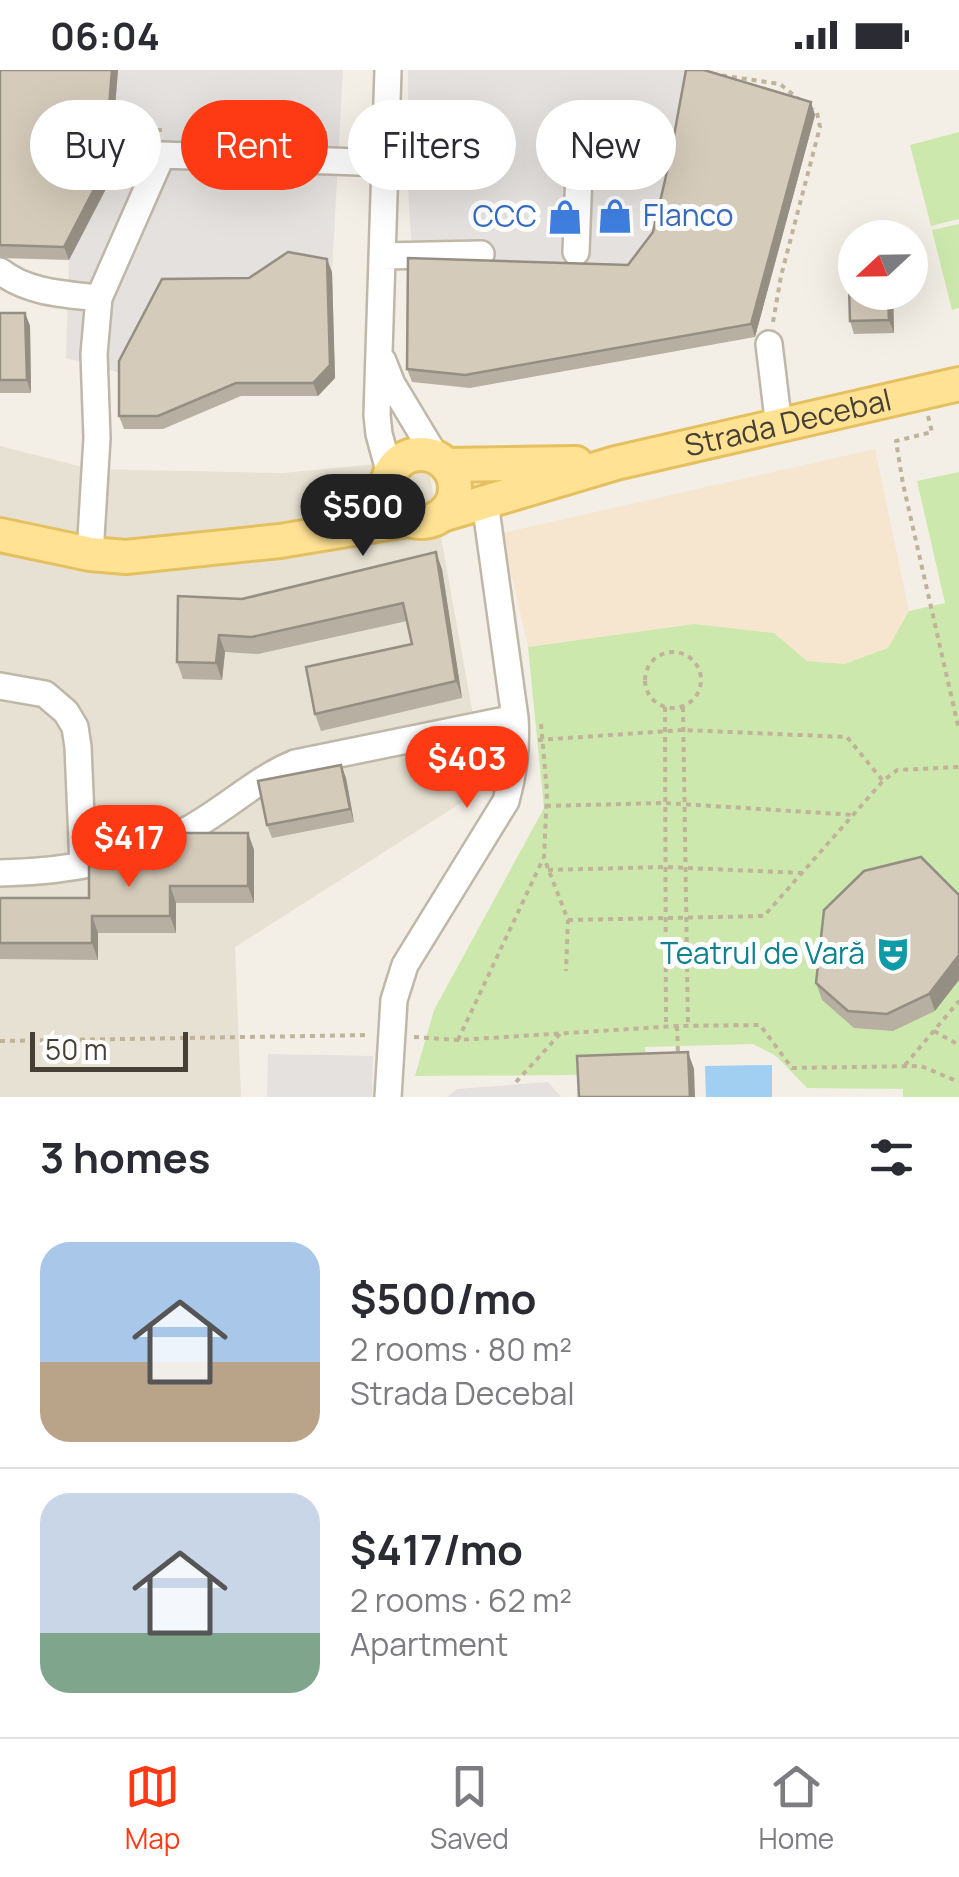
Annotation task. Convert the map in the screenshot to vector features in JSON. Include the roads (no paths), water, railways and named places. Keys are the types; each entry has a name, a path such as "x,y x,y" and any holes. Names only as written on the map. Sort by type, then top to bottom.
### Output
{"main road":[{"name":"Strada Decebal","path":"445,514 616,463 959,384"},
{"path":"0,534 90,554 126,557 308,537 407,520 420,523 434,521 453,503 454,476 441,461 423,454 409,456 398,463 389,481 308,537"},
{"name":"Strada Decebal","path":"441,461 616,463"},
{"path":"389,481 390,500 396,512 407,520"}],"street":[{"path":"387,100 388,70"},
{"path":"90,554 97,438 94,354 98,298 162,155 348,162"},
{"path":"385,190 377,415 389,481"},
{"path":"576,252 578,190"},
{"path":"382,256 481,254"},
{"path":"0,271 37,290 98,298"},
{"path":"769,344 780,427"},
{"path":"380,354 392,384 441,461"},
{"path":"388,1097 394,1000 405,965 506,800 529,731 485,502"},
{"path":"0,686 45,694 66,712 75,728 83,865"},
{"path":"0,873 83,865 130,854 190,829 274,772 295,764 529,731"}],"water":[{"path":"772,1065 772,1097 706,1097 705,1066"}],"place":[{"name":"Flanco","path":"615,216"},
{"name":"CCC","path":"565,217"},
{"name":"Teatrul de Vară","path":"893,954"}]}
